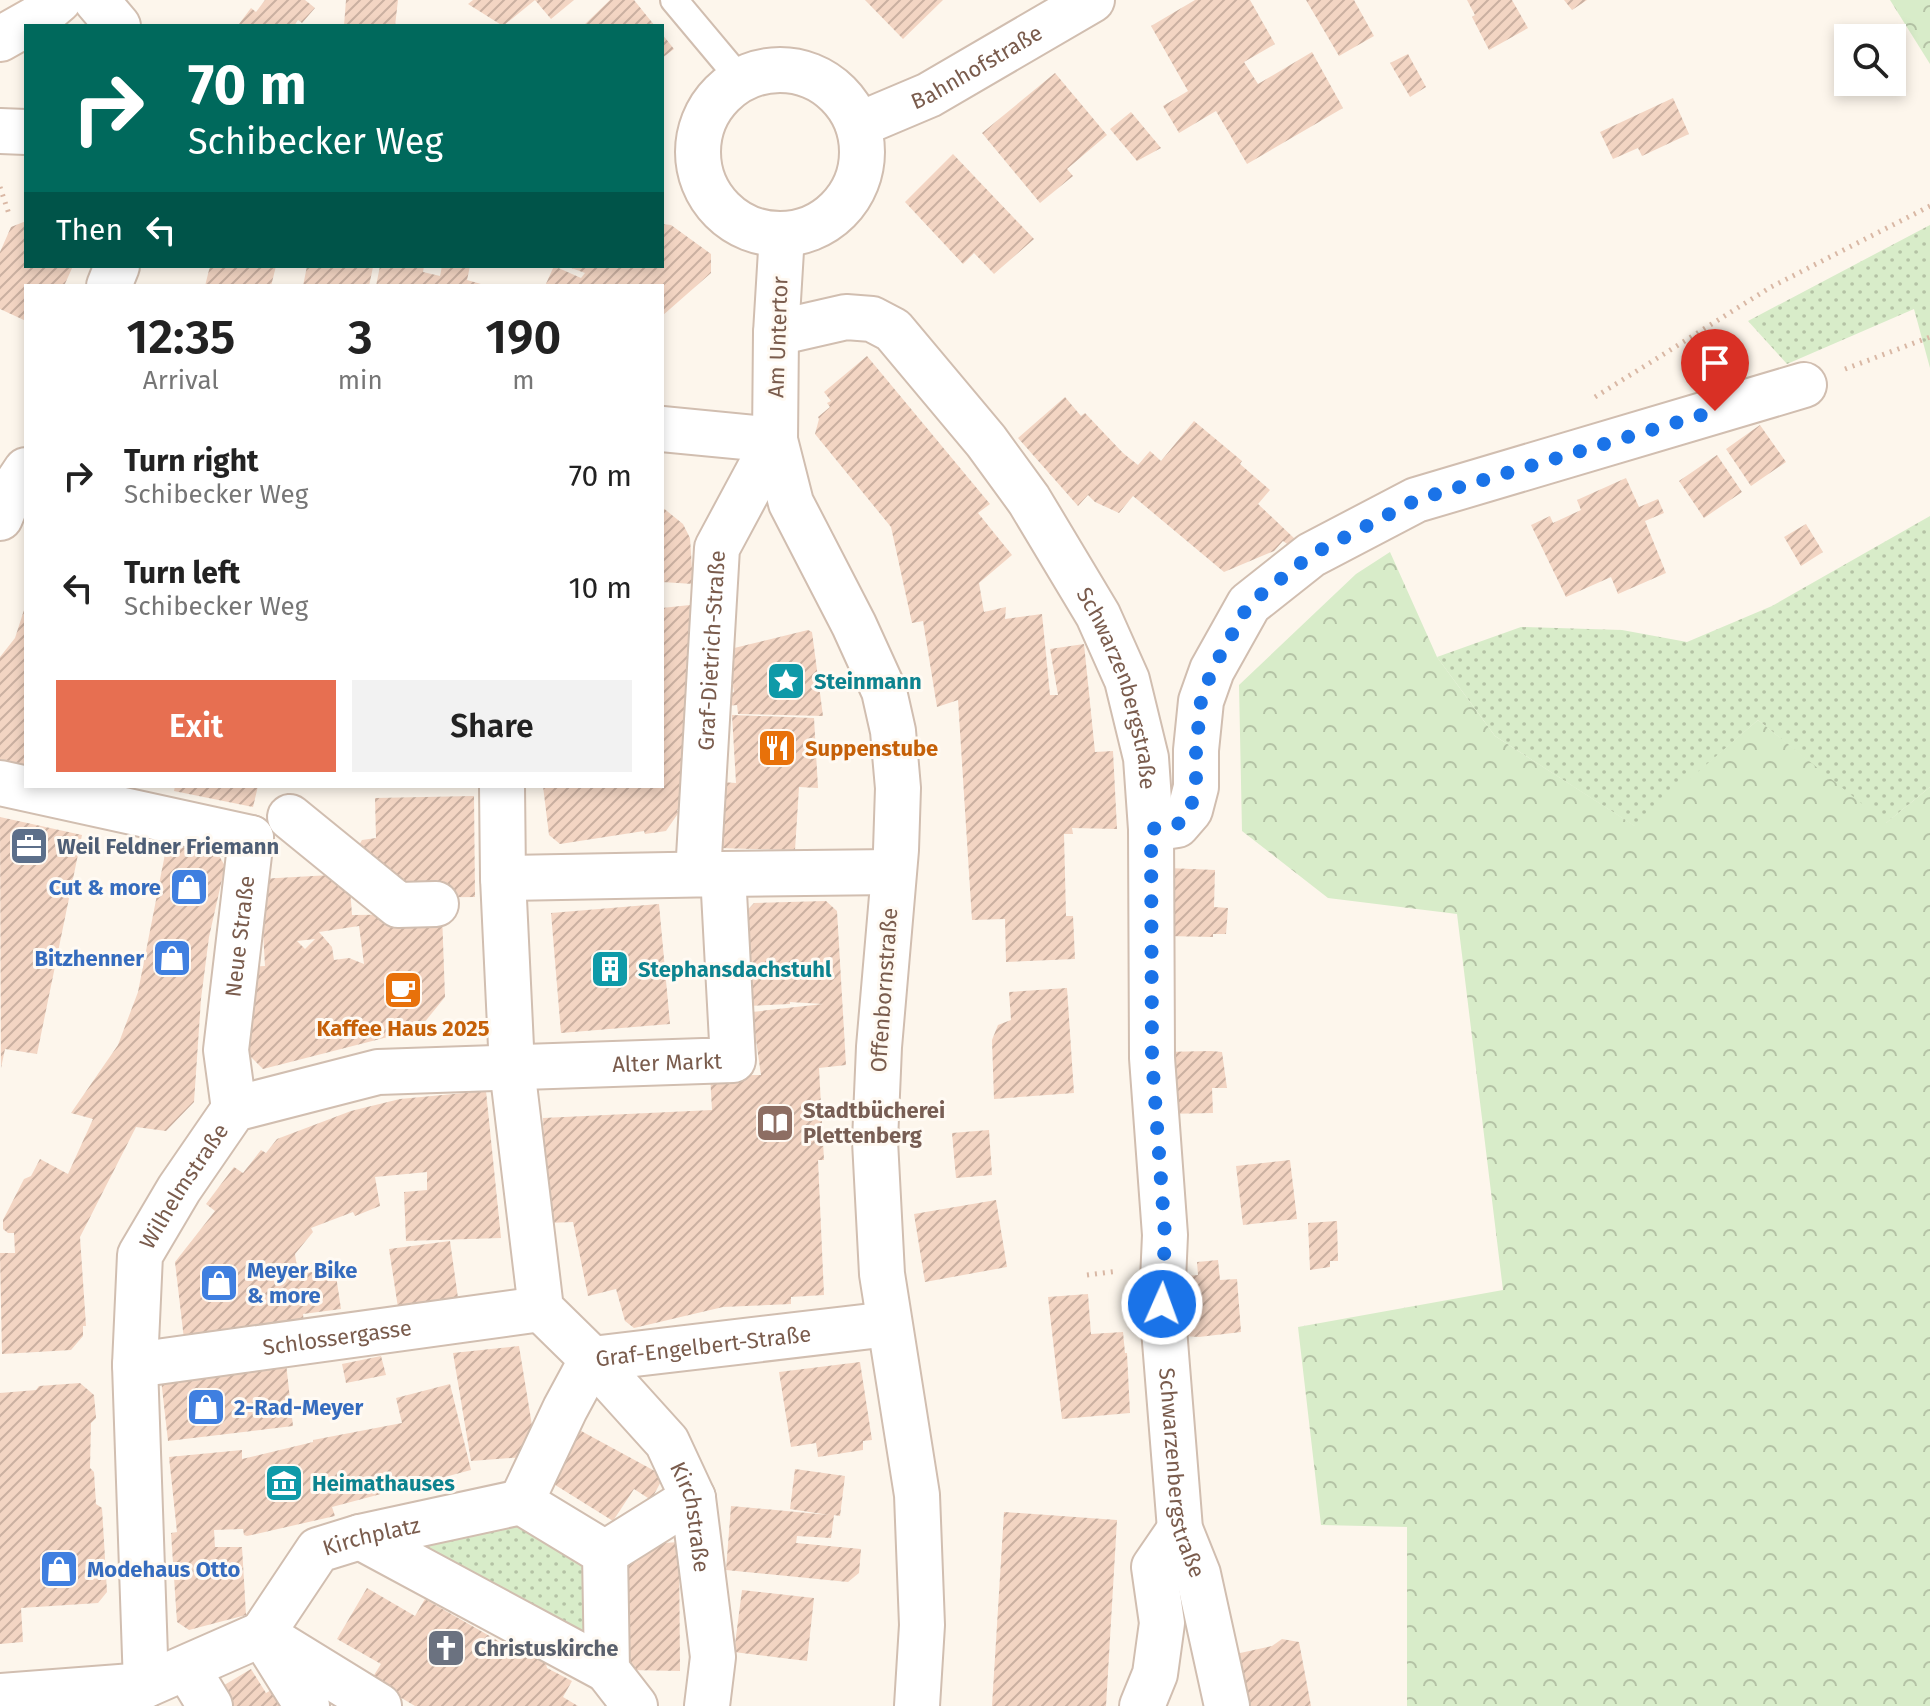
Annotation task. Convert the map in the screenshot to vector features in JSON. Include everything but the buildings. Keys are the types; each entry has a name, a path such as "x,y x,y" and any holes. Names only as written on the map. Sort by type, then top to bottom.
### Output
{"street":[{"path":"96,0 116,24"},
{"name":"Bahnhofstraße","path":"858,125 929,95 1092,0"},
{"path":"27,24 45,14"},
{"path":"0,39 24,26"},
{"path":"775,70 810,75 839,95 858,125 862,160 854,189 846,201 820,225 797,233 753,230 728,216 680,155 700,133 710,108 726,90 754,74 775,70"},
{"path":"0,131 24,132"},
{"name":"Am Untertor","path":"775,440 776,333 782,234"},
{"name":"Schwarzenbergstraße","path":"776,333 846,317 872,319 893,330 986,441 1029,500 1098,615 1127,680 1146,758 1151,829 1152,1058 1165,1235 1145,1305 1180,1529 1198,1574 1227,1706"},
{"path":"1151,829 1177,825 1190,810 1196,787 1201,701 1212,670 1249,604 1311,555 1416,500 1804,385"},
{"path":"664,429 775,440"},
{"name":"Offenbornstraße","path":"775,440 791,503 884,691 893,731 898,788 875,1141 882,1274 917,1495 922,1625 917,1706"},
{"name":"Graf-Dietrich-Straße","path":"711,874 717,548 775,440"},
{"path":"0,518 10,494 24,473"},
{"path":"0,783 251,838 293,801 398,905 711,874 893,872"},
{"path":"502,788 480,896 512,1068 541,1309"},
{"name":"Neue Straße","path":"234,1109 226,1050 251,838"},
{"name":"Alter Markt","path":"512,1068 733,1060 711,874"},
{"name":"Wilhelmstraße","path":"146,1685 135,1365 140,1255 179,1189 234,1109 378,1072 512,1068"},
{"name":"Graf-Engelbert-Straße","path":"541,1309 592,1359 889,1324"},
{"name":"Schlossergasse","path":"135,1365 541,1309"},
{"path":"592,1359 521,1502 605,1553"},
{"name":"Kirchstraße","path":"592,1359 667,1442 693,1498 713,1657 707,1706"},
{"path":"605,1553 693,1498"},
{"name":"Kirchplatz","path":"262,1634 318,1550 360,1537 521,1502"},
{"path":"1142,1706 1155,1674 1162,1623 1154,1567 1180,1529"},
{"path":"360,1537 607,1670 635,1706"},
{"path":"605,1553 607,1670"},
{"path":"0,1696 146,1685 262,1634"},
{"path":"262,1634 307,1706"},
{"path":"262,1634 379,1706"},
{"path":"187,1668 210,1706"}],"lane":[{"path":"674,0 741,80"}],"path":[{"path":"0,187 9,214"},
{"path":"1592,399 1771,287 1930,206"},
{"path":"1804,385 1930,337"}],"green space":[{"path":"1890,0 1930,0 1930,64 1906,24"},
{"path":"1930,225 1930,368 1914,309 1787,364 1748,321"},
{"path":"1930,516 1930,787 1885,824 1758,720 1636,827 1495,736 1437,657 1521,627 1622,630 1687,642 1772,606"},
{"path":"1390,552 1437,657 1495,736 1635,826 1758,720 1886,823 1930,787 1930,1706 1407,1706 1407,1527 1321,1525 1298,1327 1503,1290 1457,914 1328,898 1242,831 1239,685 1356,574"},
{"path":"521,1502 605,1553 607,1670 360,1537"}],"place":[{"name":"Steinmann","path":"786,681"},
{"name":"Suppenstube","path":"777,748"},
{"name":"Weil Feldner Friemann","path":"29,846"},
{"name":"Cut & more","path":"189,887"},
{"name":"Bitzhenner","path":"172,958"},
{"name":"Stephansdachstuhl","path":"610,969"},
{"name":"Kaffee Haus 2025","path":"403,990"},
{"name":"Stadtbücherei Plettenberg","path":"775,1123"},
{"name":"Meyer Bike & more","path":"219,1283"},
{"name":"2-Rad-Meyer","path":"206,1407"},
{"name":"Heimathauses","path":"284,1483"},
{"name":"Modehaus Otto","path":"59,1569"},
{"name":"Christuskirche","path":"446,1648"}],"route":[{"path":"1162,1304 1165,1235 1152,1058 1151,829 1177,825 1190,810 1196,787 1201,701 1212,670 1249,604 1311,555 1416,500 1715,411"}]}
